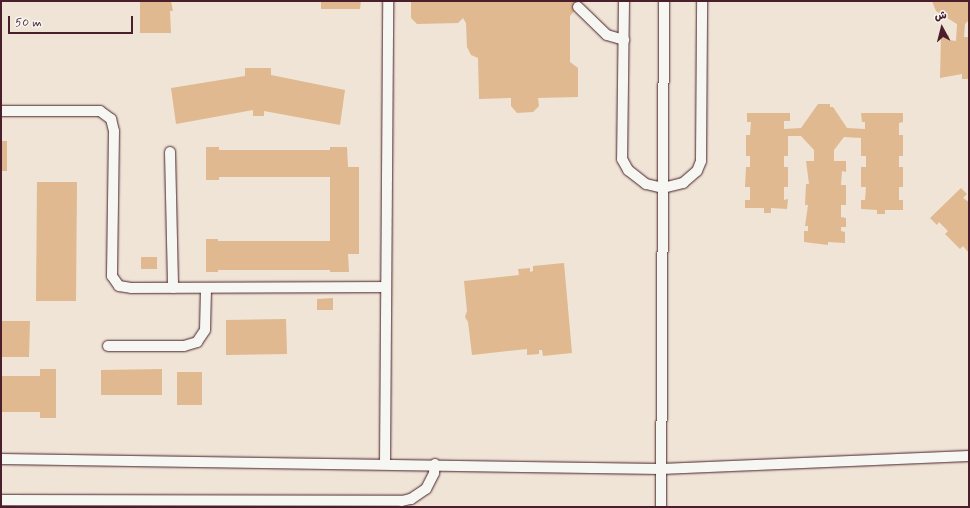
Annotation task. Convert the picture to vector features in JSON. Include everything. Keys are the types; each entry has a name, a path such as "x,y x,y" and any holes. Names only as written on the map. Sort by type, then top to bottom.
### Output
{"lane":[{"path":"385,464 388,1"},
{"path":"624,1 622,159 628,170 646,184 663,188 683,183 697,171 702,161 702,1"},
{"path":"661,507 664,1"},
{"path":"578,7 607,35 624,40"},
{"path":"1,111 100,111 110,119 114,131 112,276 119,286 125,288 386,287"},
{"path":"170,152 173,288"},
{"path":"108,346 184,346 197,342 205,330 206,288"},
{"path":"1,459 435,464 661,469 969,456"},
{"path":"1,500 29,503 113,504 402,501 411,499 426,489 434,473 435,464"}],"shaded area":[{"path":"1,1 969,1 969,507 1,507"}],"building":[{"path":"140,1 171,1 173,11 170,11 171,33 140,33"},
{"path":"321,1 361,1 360,9 321,9"},
{"path":"411,1 583,1 570,16 570,62 578,68 578,97 538,98 539,106 533,112 517,113 511,106 511,98 479,99 478,58 471,55 467,47 466,23 463,18 458,23 417,24 411,18"},
{"path":"932,1 969,1 969,20 965,24 964,37 969,37 969,79 962,79 962,74 940,78 941,35 949,35 949,40 956,41 957,24 936,11"},
{"path":"245,68 271,68 271,75 345,90 340,125 264,111 264,116 253,116 253,110 176,124 171,88 245,76"},
{"path":"818,104 830,104 830,107 833,107 847,128 865,129 865,122 862,122 861,113 903,113 903,122 899,123 899,135 903,135 903,156 899,156 899,167 903,167 903,187 899,187 899,200 903,200 903,210 885,210 885,214 877,214 877,210 861,209 861,200 865,200 866,187 861,187 861,167 866,167 866,156 861,156 861,138 844,137 834,150 834,161 846,161 846,172 842,171 841,185 846,185 846,205 841,205 841,217 846,218 846,227 841,227 841,231 845,232 845,243 828,242 828,245 804,242 804,231 808,231 808,226 805,226 808,205 805,205 806,184 809,184 806,161 814,161 814,150 801,136 788,136 788,156 784,156 784,167 788,167 788,187 784,187 784,200 788,199 787,209 771,208 771,213 764,213 764,208 745,208 745,200 750,200 750,187 745,187 746,167 750,167 750,156 746,156 746,135 750,135 751,122 747,122 747,113 790,113 790,121 784,121 784,129 801,128"},
{"path":"1,141 7,141 7,171 1,171"},
{"path":"206,147 219,147 219,150 330,150 330,147 347,147 348,167 359,167 359,254 348,254 349,272 330,272 330,270 218,270 218,272 206,272 206,239 218,239 218,241 330,241 330,177 219,177 219,180 206,180"},
{"path":"37,182 77,182 76,301 36,301"},
{"path":"961,188 967,194 963,198 969,202 969,253 963,246 960,249 945,234 948,231 939,222 937,225 930,218"},
{"path":"141,257 157,257 157,269 141,269"},
{"path":"564,263 572,353 543,356 542,350 539,350 539,354 527,355 527,349 472,355 468,322 465,317 467,311 464,281 519,275 518,269 530,268 530,272 533,271 533,266"},
{"path":"333,298 333,310 317,310 317,299"},
{"path":"286,319 287,354 226,355 226,320"},
{"path":"1,321 30,321 29,357 1,357"},
{"path":"40,369 56,369 56,418 40,418 40,412 1,412 1,376 40,376"},
{"path":"162,369 162,395 101,395 101,370"},
{"path":"177,372 202,372 202,405 177,405"}]}
